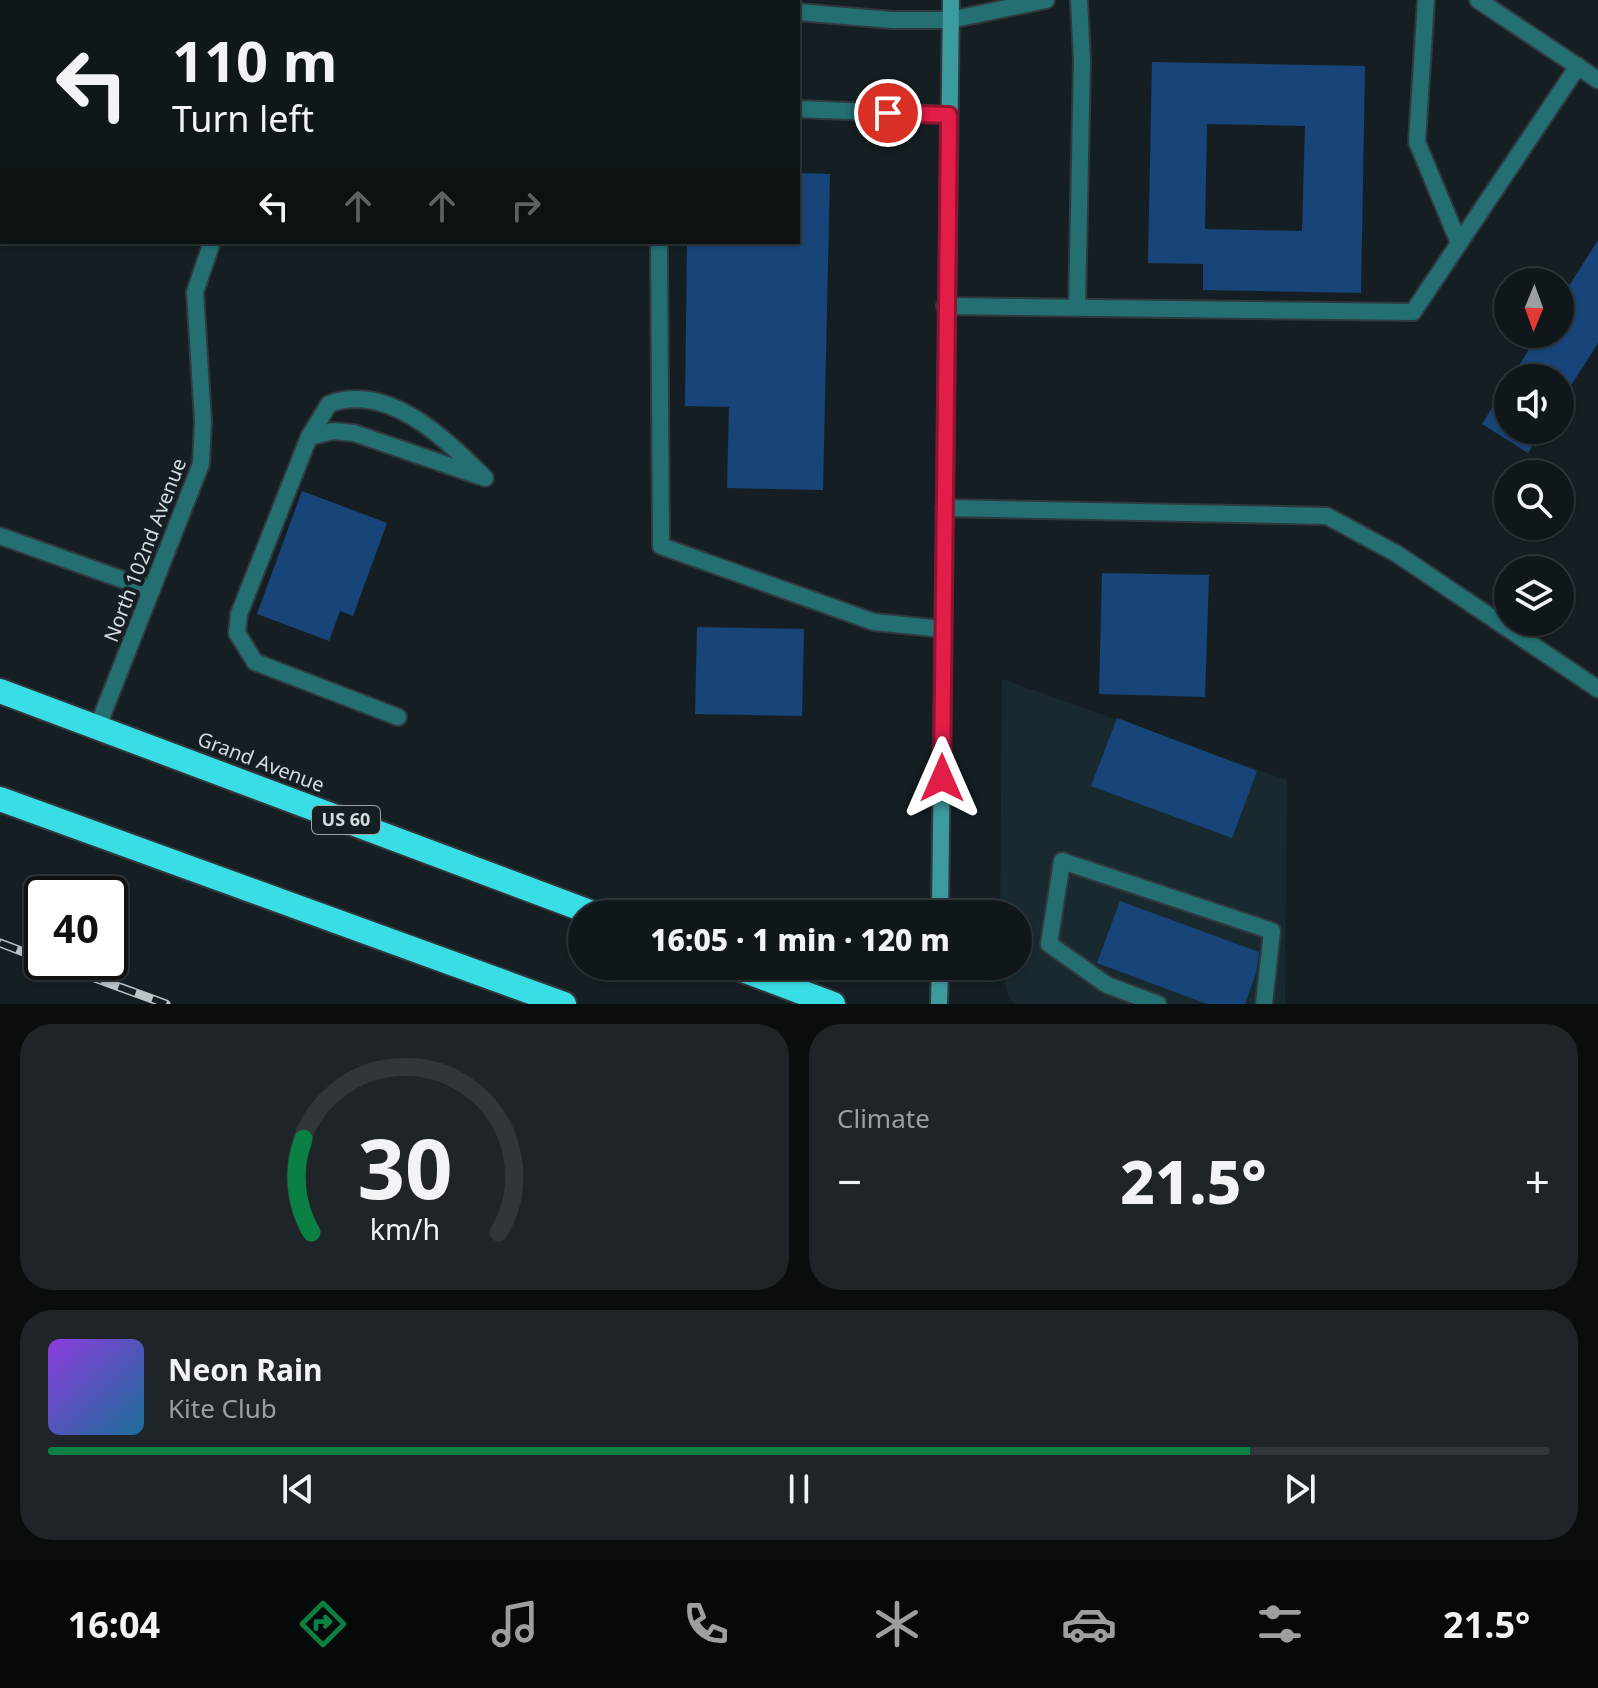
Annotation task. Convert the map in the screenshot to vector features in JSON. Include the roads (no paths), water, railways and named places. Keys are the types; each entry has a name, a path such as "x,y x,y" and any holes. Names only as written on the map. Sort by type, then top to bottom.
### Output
{"highway":[{"name":"Grand Avenue","path":"0,691 568,904"},
{"path":"0,799 564,1004"},
{"path":"769,980 833,1004"}],"street":[{"path":"940,900 951,0"},
{"path":"800,12 892,20 950,20 1046,0"},
{"path":"1077,307 1082,61 1079,0"},
{"path":"1426,0 1417,142 1459,243"},
{"path":"1478,0 1598,80"},
{"path":"945,306 1413,312 1578,66"},
{"path":"800,109 949,115"},
{"name":"North 102nd Avenue","path":"98,726 201,464 203,421 195,292 211,244"},
{"path":"659,244 661,546 874,622 943,629"},
{"path":"309,437 333,431 354,433 485,478 437,430 358,397 329,404 309,437 239,614 237,633 255,662 398,717"},
{"path":"944,508 1327,516 1397,554 1598,689"},
{"path":"0,536 152,590"},
{"path":"1158,1004 1107,985 1049,944 1062,861 1272,931 1264,1004"},
{"path":"939,1004 940,980"}],"railway":[{"path":"0,943 24,952"},
{"path":"100,980 166,1004"}]}
